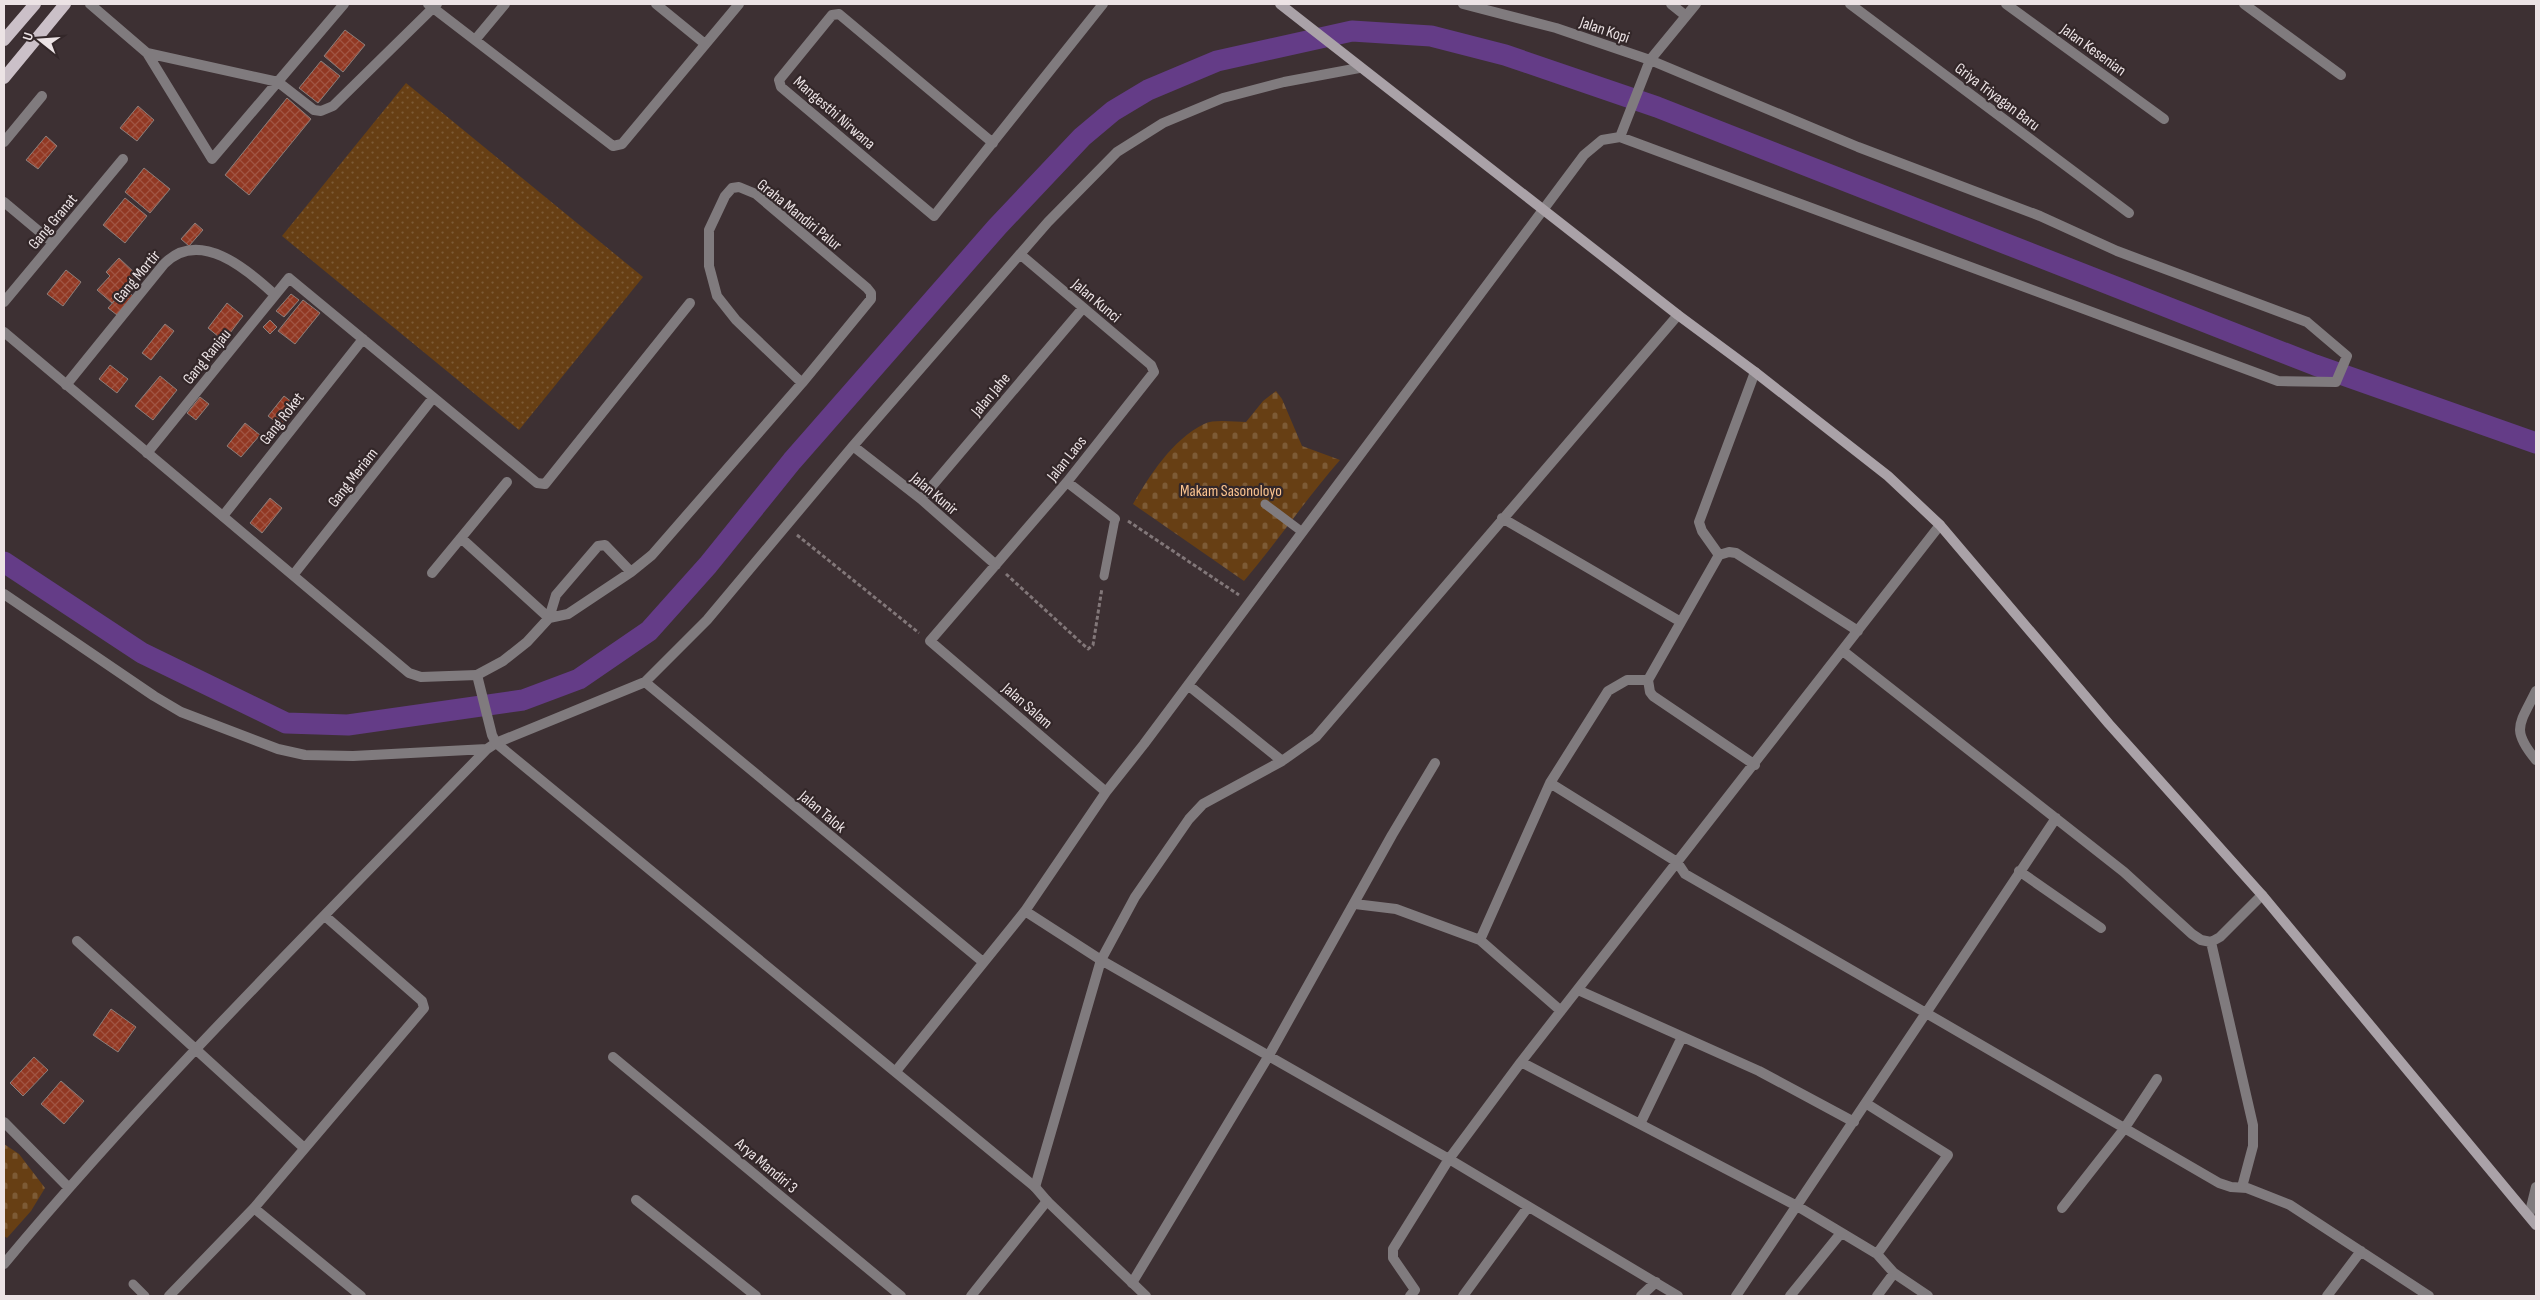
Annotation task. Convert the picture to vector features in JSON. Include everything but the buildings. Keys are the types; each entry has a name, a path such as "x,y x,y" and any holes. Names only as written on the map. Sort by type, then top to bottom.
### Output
{"main road":[{"path":"4,40 35,4"},
{"path":"4,78 65,4"},
{"path":"1285,6 1359,68 1544,208 1678,315 1755,372 1888,476 1940,526 2109,724 2262,895 2533,1220"}],"street":[{"path":"90,4 147,53 212,159 344,4"},
{"path":"474,40 505,4"},
{"path":"656,4 705,44"},
{"path":"147,53 278,82 308,108 321,111 326,110 433,5 474,40 613,146 622,144 739,4"},
{"name":"Mangesthi Nirwana","path":"993,143 838,14 832,15 779,80 781,86 934,216 993,143 1103,4"},
{"name":"Jalan Kopi","path":"1463,4 1556,28 1650,60 1858,147 2040,216 2117,251 2307,322 2347,356 2336,382 2278,381 1622,133"},
{"path":"1671,4 1686,16"},
{"path":"896,1071 1025,911 1106,792 1544,208 1594,146 1622,133 1650,60 1696,4"},
{"name":"Griya Triyagan Baru","path":"1850,4 2129,213"},
{"name":"Jalan Kesenian","path":"2006,4 2164,119"},
{"path":"2244,4 2342,75"},
{"path":"4,594 154,696 181,712 278,749 305,755 353,756 492,742 645,682 708,620 854,446 1048,222 1117,152 1163,123 1223,98 1284,82 1359,68"},
{"path":"4,142 42,96"},
{"name":"Gang Granat","path":"4,302 123,159"},
{"name":"Graha Mandiri Palur","path":"548,618 568,614 631,572 652,555 802,383 867,304 871,293 756,194 739,187 732,188 725,196 709,230 709,266 717,296 736,320 802,383"},
{"path":"4,202 53,243"},
{"name":"Gang Mortir","path":"66,385 164,264 181,251 190,249 202,250 227,257 251,273 275,295"},
{"name":"Jalan Kunci","path":"1021,255 1153,368"},
{"name":"Gang Ranjau","path":"147,453 289,278 363,339"},
{"path":"363,339 537,482 545,484 690,303"},
{"name":"Jalan Jahe","path":"921,499 1083,308"},
{"path":"1035,1187 1101,960 1135,897 1189,819 1203,804 1282,761 1305,746 1334,718 1502,518 1678,315"},
{"path":"4,332 294,574 409,673 421,677 478,680 522,646 548,618 556,595 598,546 606,546 631,572"},
{"name":"Gang Roket","path":"223,516 363,339"},
{"name":"Jalan Laos","path":"930,641 1066,482 1152,376 1153,368"},
{"path":"1719,555 1702,531 1699,522 1755,372"},
{"name":"Gang Meriam","path":"294,574 433,398"},
{"name":"Jalan Kunir","path":"854,446 921,499 996,565"},
{"path":"432,572 508,482"},
{"path":"1066,482 1115,519"},
{"path":"1502,518 1681,622"},
{"path":"1416,1294 1393,1258 1393,1249 1449,1159 1561,1011 1677,862 1755,766 1940,526"},
{"path":"461,538 548,618"},
{"path":"1755,766 1653,696 1650,692 1648,680 1719,555 1729,552 1736,554 1858,630"},
{"name":"Jalan Salam","path":"930,641 1106,792"},
{"path":"1843,651 2124,872 2192,934 2211,942 2220,938 2262,895"},
{"path":"478,680 492,742 794,990 896,1071 1035,1187 1047,1201 1146,1296"},
{"path":"1480,940 1550,783 1608,691 1627,680 1648,680"},
{"name":"Jalan Talok","path":"645,682 983,962"},
{"path":"1188,685 1282,761"},
{"path":"2536,691 2519,732 2523,744 2536,760"},
{"path":"4,1264 68,1187 195,1049 492,742"},
{"path":"1132,1283 1268,1057 1392,835 1436,763"},
{"path":"1550,783 1677,862 1685,874 2219,1183 2253,1190 2290,1205 2429,1296"},
{"path":"1736,1296 1867,1104 2056,818"},
{"path":"2019,872 2101,928"},
{"path":"1355,904 1396,909 1480,940 1561,1011"},
{"path":"1025,911 1101,960 1449,1159 1678,1296"},
{"path":"169,1296 254,1208 303,1147 424,1008 422,1002 325,916"},
{"path":"77,941 303,1147"},
{"path":"2211,942 2253,1125 2253,1146 2242,1187"},
{"path":"1578,990 1759,1071 1854,1122"},
{"path":"1640,1124 1682,1037"},
{"name":"Arya Mandiri 3","path":"613,1057 902,1296"},
{"path":"1522,1062 1797,1206 1877,1254 1894,1273 1928,1296"},
{"path":"2062,1208 2124,1128 2157,1079"},
{"path":"1867,1104 1948,1155 1877,1254"},
{"path":"4,1122 68,1187"},
{"path":"2533,1220 2536,1188"},
{"path":"636,1200 756,1296"},
{"path":"971,1296 1047,1201"},
{"path":"1462,1296 1528,1207"},
{"path":"254,1208 361,1296"},
{"path":"1790,1296 1841,1233"},
{"path":"2328,1296 2361,1251"},
{"path":"1877,1296 1894,1273"},
{"path":"1641,1296 1656,1282"}],"lane":[{"path":"1265,504 1301,531"},
{"path":"1104,576 1115,519"},
{"path":"132,1284 145,1296"}],"path":[{"path":"1115,519 1128,521 1249,602"},
{"path":"787,527 930,641"},
{"path":"996,565 1088,649 1093,646 1104,576"}],"green space":[{"path":"406,83 643,277 519,430 282,236"},
{"name":"Makam Sasonoloyo","path":"1276,391 1282,399 1302,446 1340,460 1244,581 1133,504 1154,470 1172,449 1192,431 1208,422 1246,422 1263,401"},
{"path":"4,1144 19,1154 45,1188 31,1211 7,1238 4,1236"}],"waterway":[{"path":"4,562 142,653 286,723 348,725 523,700 579,679 649,631 708,565 792,461 997,227 1082,137 1113,111 1148,90 1217,61 1352,31 1431,36 1505,55 1657,107 2315,365 2536,443"}]}
